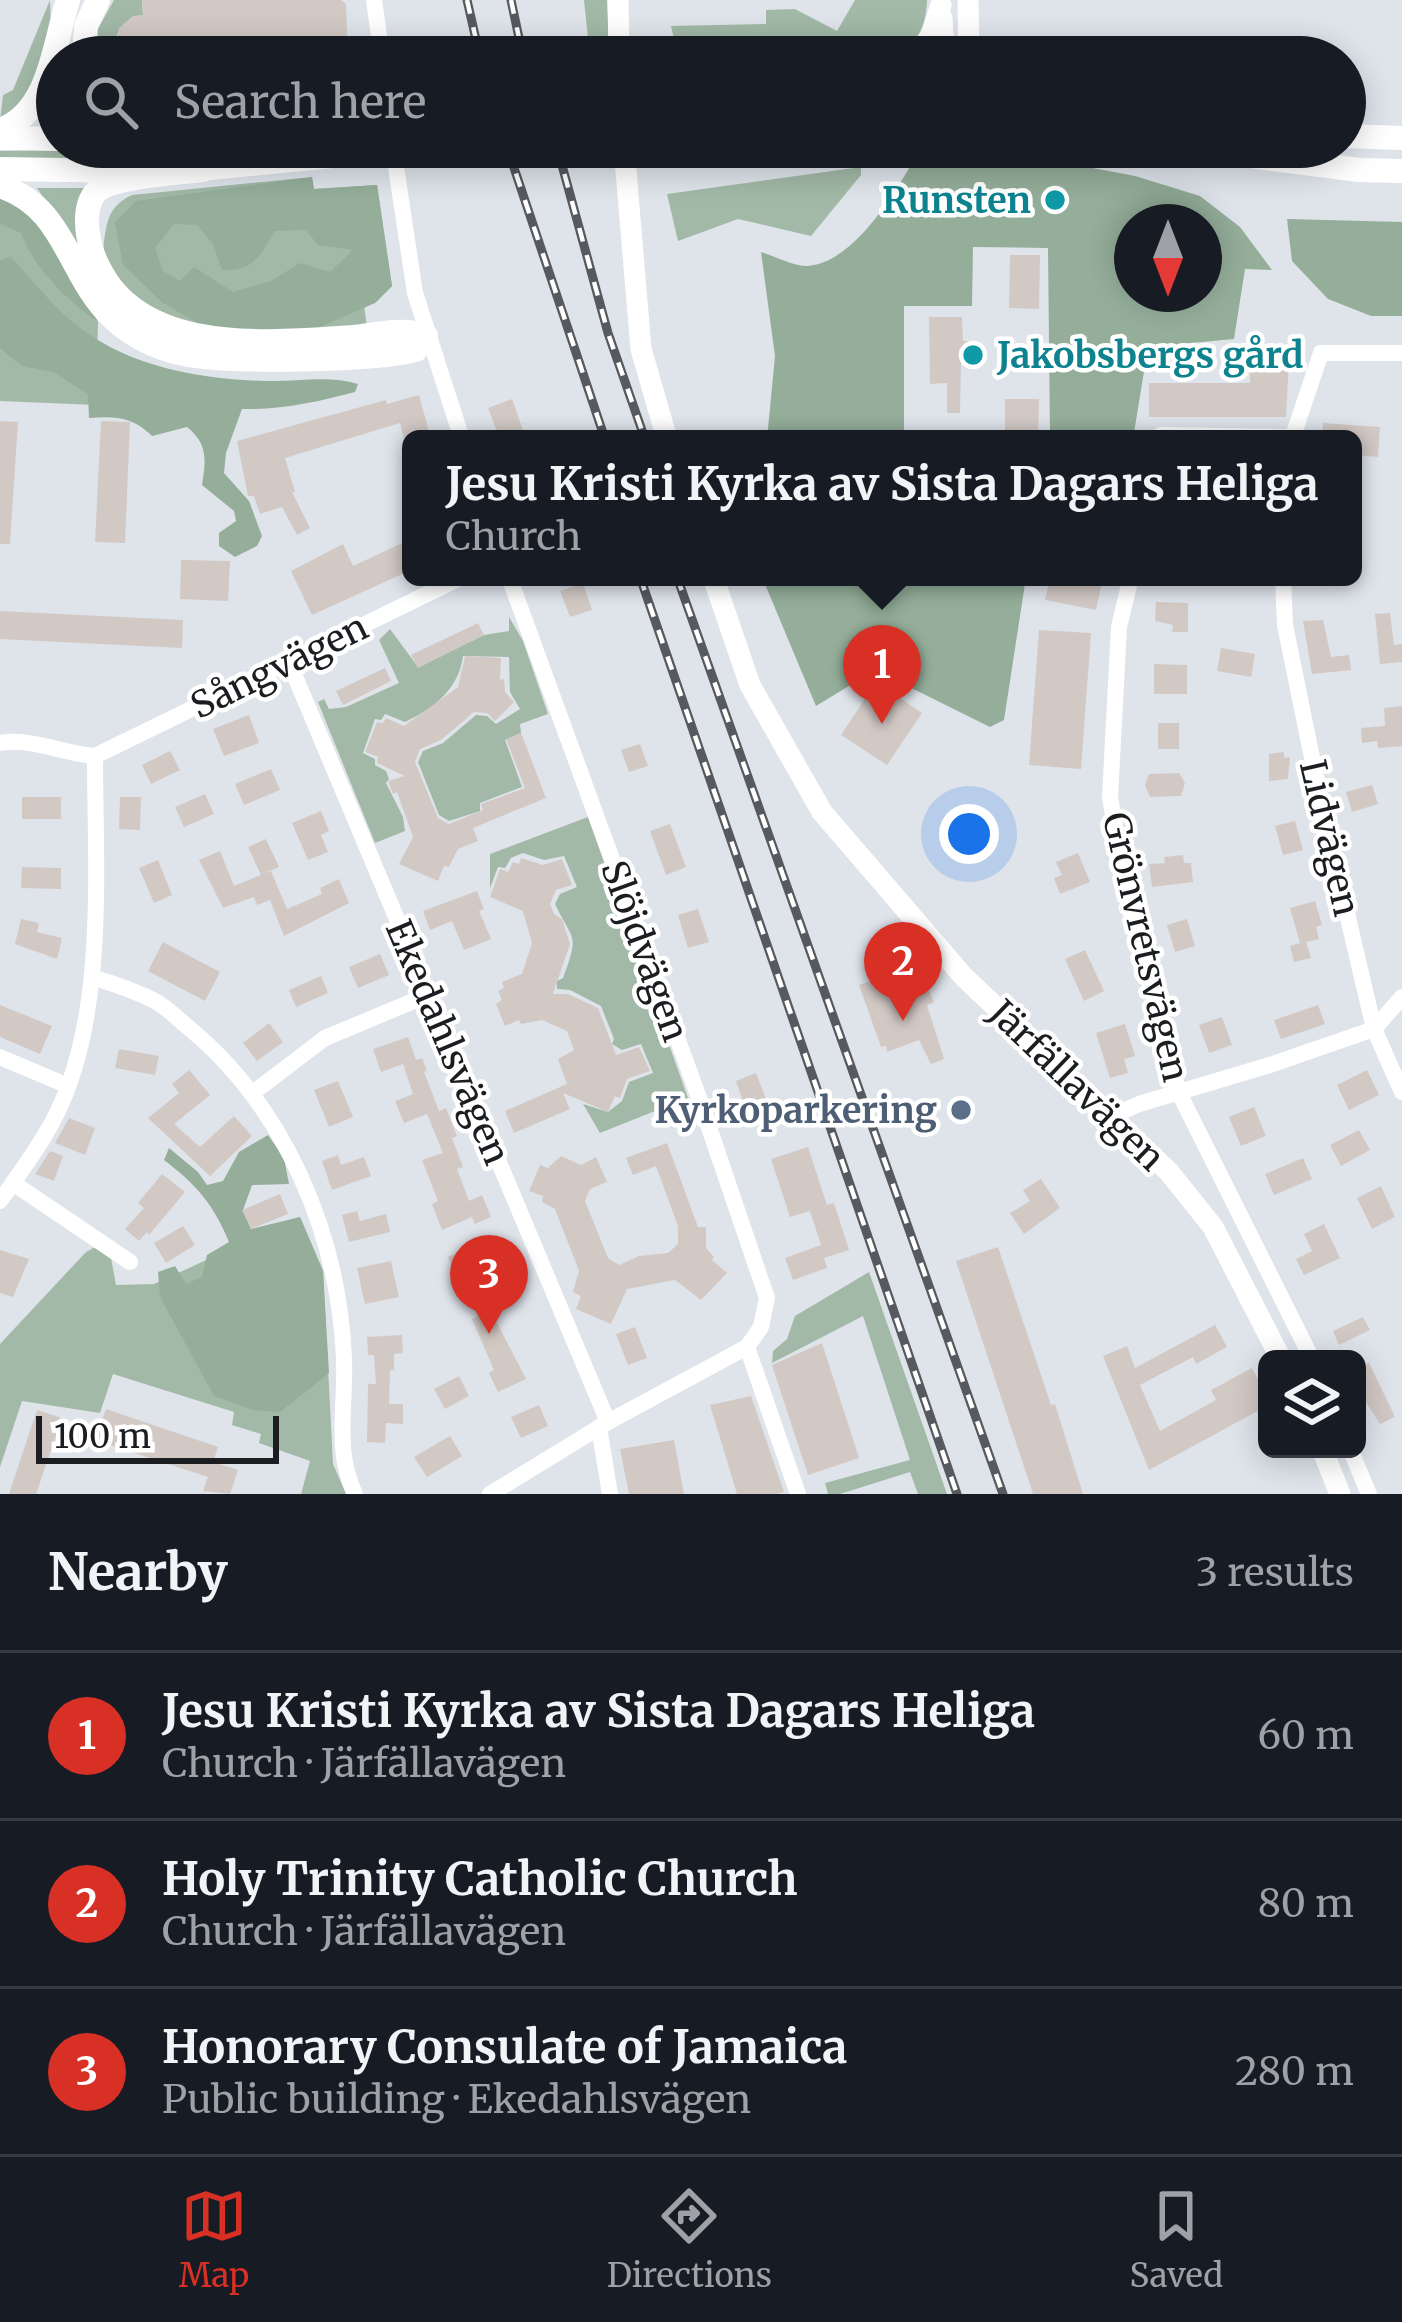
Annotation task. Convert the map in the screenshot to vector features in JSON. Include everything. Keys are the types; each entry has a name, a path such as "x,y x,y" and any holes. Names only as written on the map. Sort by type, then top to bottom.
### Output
{"main road":[{"path":"56,36 68,0"},
{"path":"86,36 98,0"},
{"path":"0,134 36,98"},
{"path":"0,134 36,137"},
{"path":"1366,137 1402,138"},
{"path":"0,186 32,200 50,217 106,312 165,349 216,358 416,350 425,335 411,330 345,337 210,337 163,328 135,311 94,259 88,203 112,183 224,168"},
{"path":"1343,168 1402,171"},
{"path":"0,170 203,170"}],"street":[{"path":"374,0 379,36"},
{"path":"618,0 619,36"},
{"path":"968,0 971,36"},
{"path":"931,36 940,2"},
{"path":"940,2 942,36"},
{"path":"396,168 405,242 425,335 459,430"},
{"path":"626,168 641,349 664,430"},
{"path":"1295,430 1321,352 1402,352"},
{"name":"Sångvägen","path":"95,756 444,586"},
{"name":"Slöjdvägen","path":"512,586 767,1298 760,1327 747,1348"},
{"name":"Järfällavägen","path":"716,586 750,685 822,812 962,976 1169,1172 1213,1227 1276,1350"},
{"name":"Grönvretsvägen","path":"1129,586 1119,627 1110,797 1127,898 1178,1091 1308,1350"},
{"name":"Lidvägen","path":"1283,586 1294,669 1374,1029 1402,1092"},
{"name":"Ekedahlsvägen","path":"289,662 603,1425 610,1494"},
{"path":"0,743 16,740 95,756 93,977 57,1114 0,1201"},
{"path":"93,977 156,1000 217,1051 254,1092 292,1160 319,1221 336,1288 344,1359 342,1456 355,1494"},
{"path":"254,1092 326,1038 428,994"},
{"path":"1110,1117 1374,1029 1402,997"},
{"path":"0,1058 66,1085"},
{"path":"13,1183 130,1262"},
{"path":"490,1494 603,1425 747,1348 798,1494"},
{"path":"1326,1458 1340,1494"},
{"path":"1354,1458 1369,1494"}],"green space":[{"path":"50,0 49,36 36,36 33,91 0,121 3,95 13,90"},
{"path":"114,0 142,0 143,15 129,20 118,36 95,34"},
{"path":"584,0 607,0 609,36 588,36"},
{"path":"855,0 927,0 917,36 673,36 671,26 766,24 766,10 795,9 837,31"},
{"path":"36,150 36,160 0,161 0,151"},
{"path":"861,168 861,175 811,236 738,219 678,241 667,194"},
{"path":"909,168 1093,168 1135,176 1200,196 1210,204 1114,204 1114,312 1222,312 1222,213 1240,227 1272,270 1245,269 1234,339 1148,347 1134,430 1050,430 1048,248 973,247 972,306 904,306 904,430 768,430 775,356 761,252 807,266 825,262 873,222"},
{"path":"312,177 314,189 377,185 392,286 375,303 364,305 367,327 249,332 188,326 140,305 103,252 112,211 132,195"},
{"path":"312,177 314,189 377,185 392,286 375,303 318,328 237,330 199,324 163,303 123,265 115,222 136,201","holes":["174,224 197,225 213,244 222,270 248,265 275,231 306,230 318,245 353,250 330,272 300,263 271,281 233,292 194,267 180,281 163,271 155,248"]},
{"path":"37,188 84,188 78,208 82,249 184,347 72,240"},
{"path":"0,196 51,236 98,322 96,405 0,401"},
{"path":"0,196 18,205 47,232 98,322 53,283 21,233 0,224"},
{"path":"1287,219 1402,222 1402,316 1371,316 1328,299 1292,261"},
{"path":"10,257 68,318 136,358 213,377 358,384 355,392 313,402 242,409 224,473 249,501 262,536 257,546 235,557 219,546 219,533 236,521 234,511 202,485 204,453 187,427 152,436 123,419 89,418 88,394 53,372 22,366 0,348 0,260"},
{"path":"766,586 1025,586 1004,720 990,727 875,670 816,706"},
{"path":"509,617 523,641 548,714 520,724 521,733 505,740 522,787 480,803 480,811 449,821 439,815 418,762 423,751 443,743 476,715 487,716 496,724 520,709 510,692 509,657 463,656 451,687 426,710 405,722 385,714 375,719 363,753 386,771 386,783 405,831 375,843 318,702 324,699 329,709 346,707 399,683 379,640 390,629 418,667 484,635 509,631"},
{"path":"588,817 693,1112 675,1103 600,1133 583,1104 608,1112 622,1101 629,1082 653,1073 641,1044 622,1050 612,1044 601,1006 570,990 557,989 573,944 555,904 560,894 577,887 564,856 544,860 523,853 511,858 505,868 498,867 490,888 490,854"},
{"path":"268,1135 284,1158 289,1184 252,1185 243,1210 251,1229 300,1217 323,1271 329,1373 280,1412 253,1410 214,1396 160,1297 158,1272 175,1266 186,1284 202,1277 207,1255 229,1242 203,1196 164,1160 169,1148 207,1185 223,1181 239,1152"},
{"path":"300,1217 323,1271 333,1464 346,1494 301,1494 310,1461 259,1443 261,1434 232,1425 234,1412 113,1374 100,1413 22,1401 0,1467 0,1344 86,1252 95,1247 111,1258 116,1285 154,1284"},
{"path":"869,1272 947,1494 918,1494 910,1472 828,1494 825,1483 910,1460 863,1316 772,1363 773,1351 787,1339 795,1316"}],"building":[{"path":"142,0 341,0 346,4 347,36 117,36 119,28 133,16 143,15"},
{"path":"1010,255 1040,255 1039,309 1009,308"},
{"path":"929,317 962,317 963,341 974,341 974,362 961,362 960,413 947,413 947,383 930,384"},
{"path":"1250,361 1289,361 1286,417 1149,417 1149,383 1250,383"},
{"path":"419,395 429,430 402,431 400,423 285,458 292,492 310,528 297,535 282,507 260,514 254,496 248,496 237,441 386,400 387,404"},
{"path":"512,399 523,430 497,430 488,408"},
{"path":"1005,399 1039,399 1038,430 1005,430"},
{"path":"0,421 18,422 10,544 0,544"},
{"path":"101,421 130,422 125,543 95,542"},
{"path":"1323,423 1380,427 1378,457 1362,456 1362,430 1323,430"},
{"path":"402,543 402,574 312,615 291,571 343,544 353,566"},
{"path":"181,560 230,561 228,601 180,599"},
{"path":"584,586 592,610 570,617 560,591"},
{"path":"1048,586 1101,586 1096,610 1045,600"},
{"path":"1156,602 1188,603 1188,632 1172,632 1173,625 1155,621"},
{"path":"0,611 183,620 182,648 0,639"},
{"path":"1390,613 1394,645 1402,644 1402,662 1380,664 1375,614"},
{"path":"1323,620 1331,657 1349,655 1351,670 1312,674 1303,621"},
{"path":"478,623 484,635 418,668 411,655"},
{"path":"1039,630 1091,633 1081,769 1029,765"},
{"path":"1221,648 1255,654 1251,677 1217,671"},
{"path":"465,656 501,658 500,680 504,679 505,692 514,702 495,721 487,713 474,712 441,740 420,749 415,762 438,818 449,824 483,810 481,804 525,788 506,739 521,733 546,798 473,828 478,841 458,849 438,881 399,864 413,837 397,792 393,794 388,781 405,776 365,752 377,722 386,718 404,726 458,687"},
{"path":"1154,664 1187,665 1187,694 1154,694"},
{"path":"385,668 391,681 343,705 336,691"},
{"path":"876,682 922,713 887,765 841,735"},
{"path":"1402,706 1402,746 1378,748 1377,741 1362,743 1361,728 1385,726 1384,708"},
{"path":"249,715 259,743 224,756 213,729"},
{"path":"1158,723 1179,723 1179,749 1158,749"},
{"path":"640,744 648,766 629,772 621,750"},
{"path":"170,751 180,770 151,784 142,765"},
{"path":"1284,752 1284,758 1290,757 1288,779 1269,781 1269,754"},
{"path":"271,769 280,790 244,805 235,784"},
{"path":"1179,773 1185,783 1181,796 1150,797 1145,785 1149,774"},
{"path":"1372,785 1378,804 1352,812 1346,792"},
{"path":"205,794 214,814 184,827 175,807"},
{"path":"22,797 61,797 61,819 22,819"},
{"path":"120,797 141,797 140,830 119,829"},
{"path":"321,811 329,831 321,835 328,852 308,860 292,823"},
{"path":"1295,821 1303,850 1283,855 1275,826"},
{"path":"670,824 686,867 666,875 650,831"},
{"path":"266,839 279,867 262,874 271,871 287,909 322,894 320,888 339,879 349,903 284,936 270,900 257,905 254,897 223,908 199,860 220,851 234,886 261,875 248,847"},
{"path":"1078,853 1090,882 1060,894 1054,878 1062,875 1056,862"},
{"path":"1183,855 1184,863 1191,863 1193,882 1152,887 1149,864"},
{"path":"521,858 543,865 562,859 572,885 556,890 550,904 562,919 570,944 553,994 568,994 598,1008 616,1055 639,1047 650,1071 627,1079 608,1112 563,1093 570,1109 514,1133 505,1111 567,1084 558,1059 574,1050 567,1031 542,1020 521,1024 519,1020 505,1026 496,1004 502,1000 498,991 504,988 502,982 522,974 532,943 523,911 490,897 500,869 508,872"},
{"path":"158,860 172,895 154,903 139,868"},
{"path":"22,867 61,868 61,889 21,888"},
{"path":"477,891 484,909 479,911 491,939 464,950 452,921 430,930 423,911"},
{"path":"1315,901 1322,925 1316,927 1319,939 1306,942 1311,958 1294,962 1290,946 1300,943 1290,908"},
{"path":"698,909 709,942 688,948 678,915"},
{"path":"21,919 39,923 37,932 62,938 57,959 15,944"},
{"path":"1187,919 1195,946 1175,952 1167,925"},
{"path":"163,942 220,972 205,1001 148,971"},
{"path":"1085,950 1104,991 1084,1001 1065,959"},
{"path":"380,954 389,975 358,988 349,967"},
{"path":"900,971 903,981 917,978 920,988 927,986 934,1002 927,1005 944,1059 931,1064 919,1040 887,1052 886,1046 881,1047 859,985"},
{"path":"321,976 328,993 296,1007 289,990"},
{"path":"0,1005 52,1026 40,1054 0,1037"},
{"path":"1318,1005 1325,1024 1281,1039 1274,1020"},
{"path":"1222,1017 1232,1045 1209,1053 1199,1025"},
{"path":"269,1023 283,1042 257,1061 243,1043"},
{"path":"1125,1024 1135,1056 1124,1059 1128,1073 1110,1078 1096,1033"},
{"path":"408,1037 416,1060 422,1058 439,1111 446,1108 457,1136 452,1138 463,1167 457,1169 469,1201 482,1195 491,1217 475,1224 472,1217 442,1230 432,1204 438,1201 422,1160 443,1153 427,1114 404,1123 395,1101 413,1094 403,1064 381,1072 373,1049"},
{"path":"119,1049 159,1056 155,1075 115,1068"},
{"path":"189,1070 210,1095 174,1124 200,1147 234,1116 252,1136 210,1176 148,1118 179,1093 172,1084"},
{"path":"1367,1070 1379,1095 1349,1110 1337,1085"},
{"path":"756,1073 766,1099 745,1107 736,1081"},
{"path":"338,1081 353,1117 329,1127 314,1090"},
{"path":"1254,1107 1266,1136 1241,1146 1229,1117"},
{"path":"69,1118 95,1128 85,1155 55,1143"},
{"path":"1359,1130 1370,1150 1341,1166 1330,1145"},
{"path":"667,1143 698,1227 706,1227 706,1248 727,1273 701,1300 675,1280 627,1289 611,1324 576,1309 581,1296 573,1292 579,1271 555,1209 542,1202 543,1196 529,1191 540,1165 548,1168 561,1156 581,1165 596,1157 607,1182 590,1189 585,1201 608,1258 619,1265 639,1256 668,1253 678,1244 678,1226 656,1166 633,1175 626,1158"},
{"path":"808,1147 827,1205 834,1203 849,1250 824,1258 827,1268 793,1280 785,1258 821,1245 810,1211 790,1217 771,1159"},
{"path":"50,1151 63,1156 54,1181 35,1174"},
{"path":"338,1155 341,1165 364,1157 371,1176 332,1190 322,1161"},
{"path":"1303,1158 1312,1179 1274,1195 1265,1174"},
{"path":"162,1174 185,1192 139,1241 125,1229 144,1208 138,1203"},
{"path":"1041,1179 1060,1208 1024,1234 1010,1213 1030,1201 1023,1190"},
{"path":"1381,1186 1395,1217 1372,1229 1357,1198"},
{"path":"280,1194 288,1214 251,1229 242,1210"},
{"path":"357,1211 360,1221 386,1214 390,1232 349,1242 342,1215"},
{"path":"1324,1224 1340,1258 1304,1275 1296,1259 1312,1251 1304,1234"},
{"path":"183,1226 195,1245 166,1263 154,1243"},
{"path":"998,1247 1083,1494 1033,1494 956,1261"},
{"path":"0,1250 29,1259 13,1297 0,1293"},
{"path":"463,1250 478,1282 463,1289 448,1257"},
{"path":"391,1261 399,1297 365,1304 357,1268"},
{"path":"491,1311 526,1379 498,1392 489,1373 494,1370 472,1319"},
{"path":"1363,1317 1370,1330 1339,1345 1333,1331"},
{"path":"1215,1325 1227,1347 1196,1364 1193,1357 1140,1385 1160,1431 1216,1400 1211,1390 1252,1368 1258,1379 1258,1411 1149,1470 1103,1356 1127,1346 1135,1368"},
{"path":"635,1327 647,1358 628,1365 616,1334"},
{"path":"402,1335 403,1353 394,1354 394,1370 390,1370 389,1404 403,1404 403,1424 386,1423 385,1443 367,1442 368,1384 376,1384 367,1337"},
{"path":"822,1343 859,1458 808,1475 772,1365"},
{"path":"1366,1364 1395,1417 1380,1424 1366,1402"},
{"path":"459,1376 469,1396 445,1409 434,1389"},
{"path":"751,1396 784,1492 737,1494 710,1405"},
{"path":"539,1405 548,1426 521,1438 511,1417"},
{"path":"106,1409 218,1447 213,1462 238,1470 230,1494 203,1491 208,1477 95,1440"},
{"path":"37,1410 62,1418 36,1494 9,1494"},
{"path":"450,1436 462,1456 427,1477 414,1457"},
{"path":"674,1440 684,1494 629,1494 620,1449"}],"railway":[{"path":"467,0 475,36"},
{"path":"511,0 519,36"},
{"path":"514,168 602,430"},
{"path":"563,168 608,333 642,430"},
{"path":"643,586 957,1494"},
{"path":"680,586 1003,1494"}],"place":[{"name":"Runsten","path":"1055,200"},
{"name":"Jakobsbergs gård","path":"973,355"},
{"name":"Jesu Kristi Kyrka av Sista Dagars Heliga","path":"882,724"},
{"name":"Holy Trinity Catholic Church","path":"903,1021"},
{"name":"Kyrkoparkering","path":"961,1110"},
{"name":"Honorary Consulate of Jamaica","path":"489,1334"}]}
